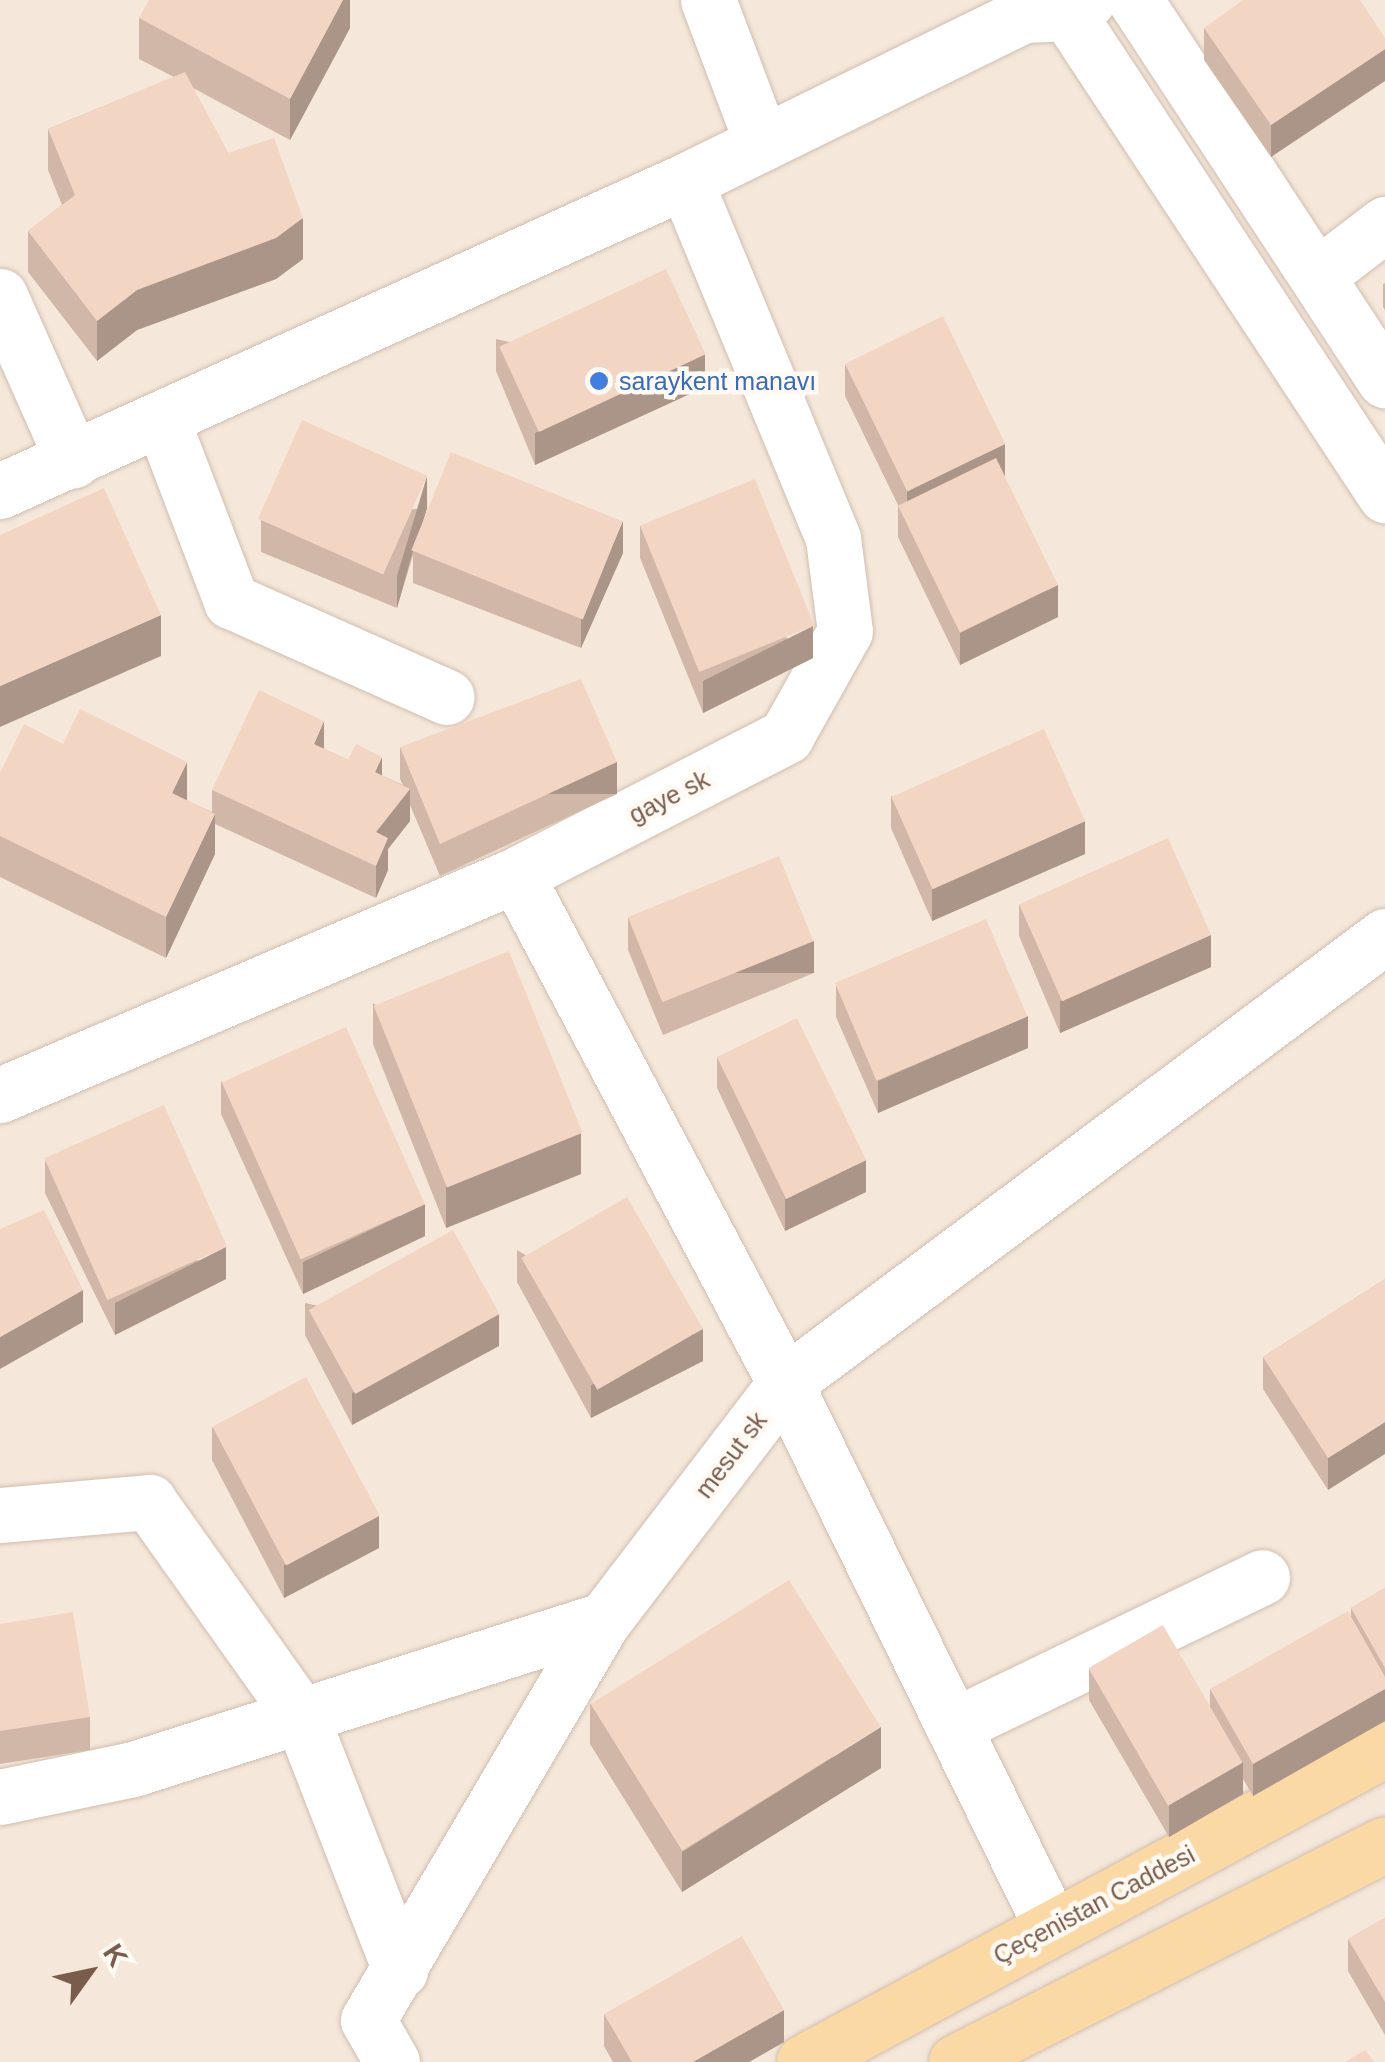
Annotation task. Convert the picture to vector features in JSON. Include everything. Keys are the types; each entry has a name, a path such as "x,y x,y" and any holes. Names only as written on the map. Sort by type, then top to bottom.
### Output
{"main road":[{"name":"Çeçenistan Caddesi","path":"804,2062 1385,1750"},
{"path":"956,2062 1385,1844"}],"street":[{"path":"708,0 762,143"},
{"path":"1135,0 1385,380"},
{"path":"0,491 685,181 1024,15 1072,4 1385,495"},
{"name":"gaye sk","path":"0,1094 516,876 786,736 846,631 834,538 685,181"},
{"path":"1317,276 1385,224"},
{"path":"0,296 73,461"},
{"path":"162,420 231,601 447,697"},
{"path":"516,876 785,1383 1052,1928"},
{"name":"mesut sk","path":"392,2062 368,2020 604,1620 785,1383 1385,936"},
{"path":"0,1514 149,1502 301,1716 400,1970"},
{"path":"953,1726 1262,1577"},
{"path":"0,1796 133,1769 604,1620"}],"shaded area":[{"path":"0,0 1385,0 1385,2062 0,2062"}],"building":[{"path":"149,0 343,0 290,99 139,18"},
{"path":"1243,0 1360,0 1385,38 1385,49 1271,125 1204,28"},
{"path":"185,72 228,153 274,138 303,218 276,238 137,290 97,321 28,231 75,195 48,129"},
{"path":"666,269 706,354 539,432 499,347"},
{"path":"943,316 1005,444 907,491 845,364"},
{"path":"302,420 427,476 383,574 258,519"},
{"path":"451,452 623,521 583,620 411,550"},
{"path":"996,458 1058,585 960,633 898,506"},
{"path":"755,479 814,625 699,672 640,525"},
{"path":"104,488 161,615 0,686 0,535"},
{"path":"581,679 617,762 440,844 400,747"},
{"path":"259,690 324,721 314,744 348,760 356,744 382,757 375,772 410,789 376,832 388,838 376,866 212,790"},
{"path":"80,709 187,762 172,793 215,814 166,917 0,836 0,773 24,724 63,744"},
{"path":"1044,729 1085,821 933,889 891,797"},
{"path":"1168,838 1211,935 1062,1001 1019,904"},
{"path":"779,856 813,941 662,1002 628,917"},
{"path":"986,919 1027,1017 876,1081 835,983"},
{"path":"509,951 582,1133 447,1187 374,1006"},
{"path":"797,1018 866,1160 786,1199 717,1057"},
{"path":"346,1027 425,1204 301,1260 222,1082"},
{"path":"164,1105 227,1247 107,1300 44,1158"},
{"path":"627,1197 703,1329 597,1390 521,1258"},
{"path":"44,1210 83,1290 0,1337 0,1229"},
{"path":"453,1230 500,1314 355,1394 309,1310"},
{"path":"1385,1279 1385,1422 1328,1458 1263,1357"},
{"path":"306,1377 380,1516 286,1565 212,1427"},
{"path":"789,1580 881,1727 682,1851 591,1704"},
{"path":"1385,1588 1385,1668 1351,1608"},
{"path":"1348,1611 1385,1677 1385,1689 1253,1764 1210,1689"},
{"path":"73,1612 90,1717 0,1731 0,1624"},
{"path":"1163,1625 1242,1763 1168,1806 1089,1668"},
{"path":"1385,1918 1385,2002 1348,1939"},
{"path":"742,1936 784,2010 693,2062 632,2062 604,2014"},
{"path":"1365,2050 1374,2062 1345,2062"}],"place":[{"name":"saraykent manavı","path":"599,381"}]}
